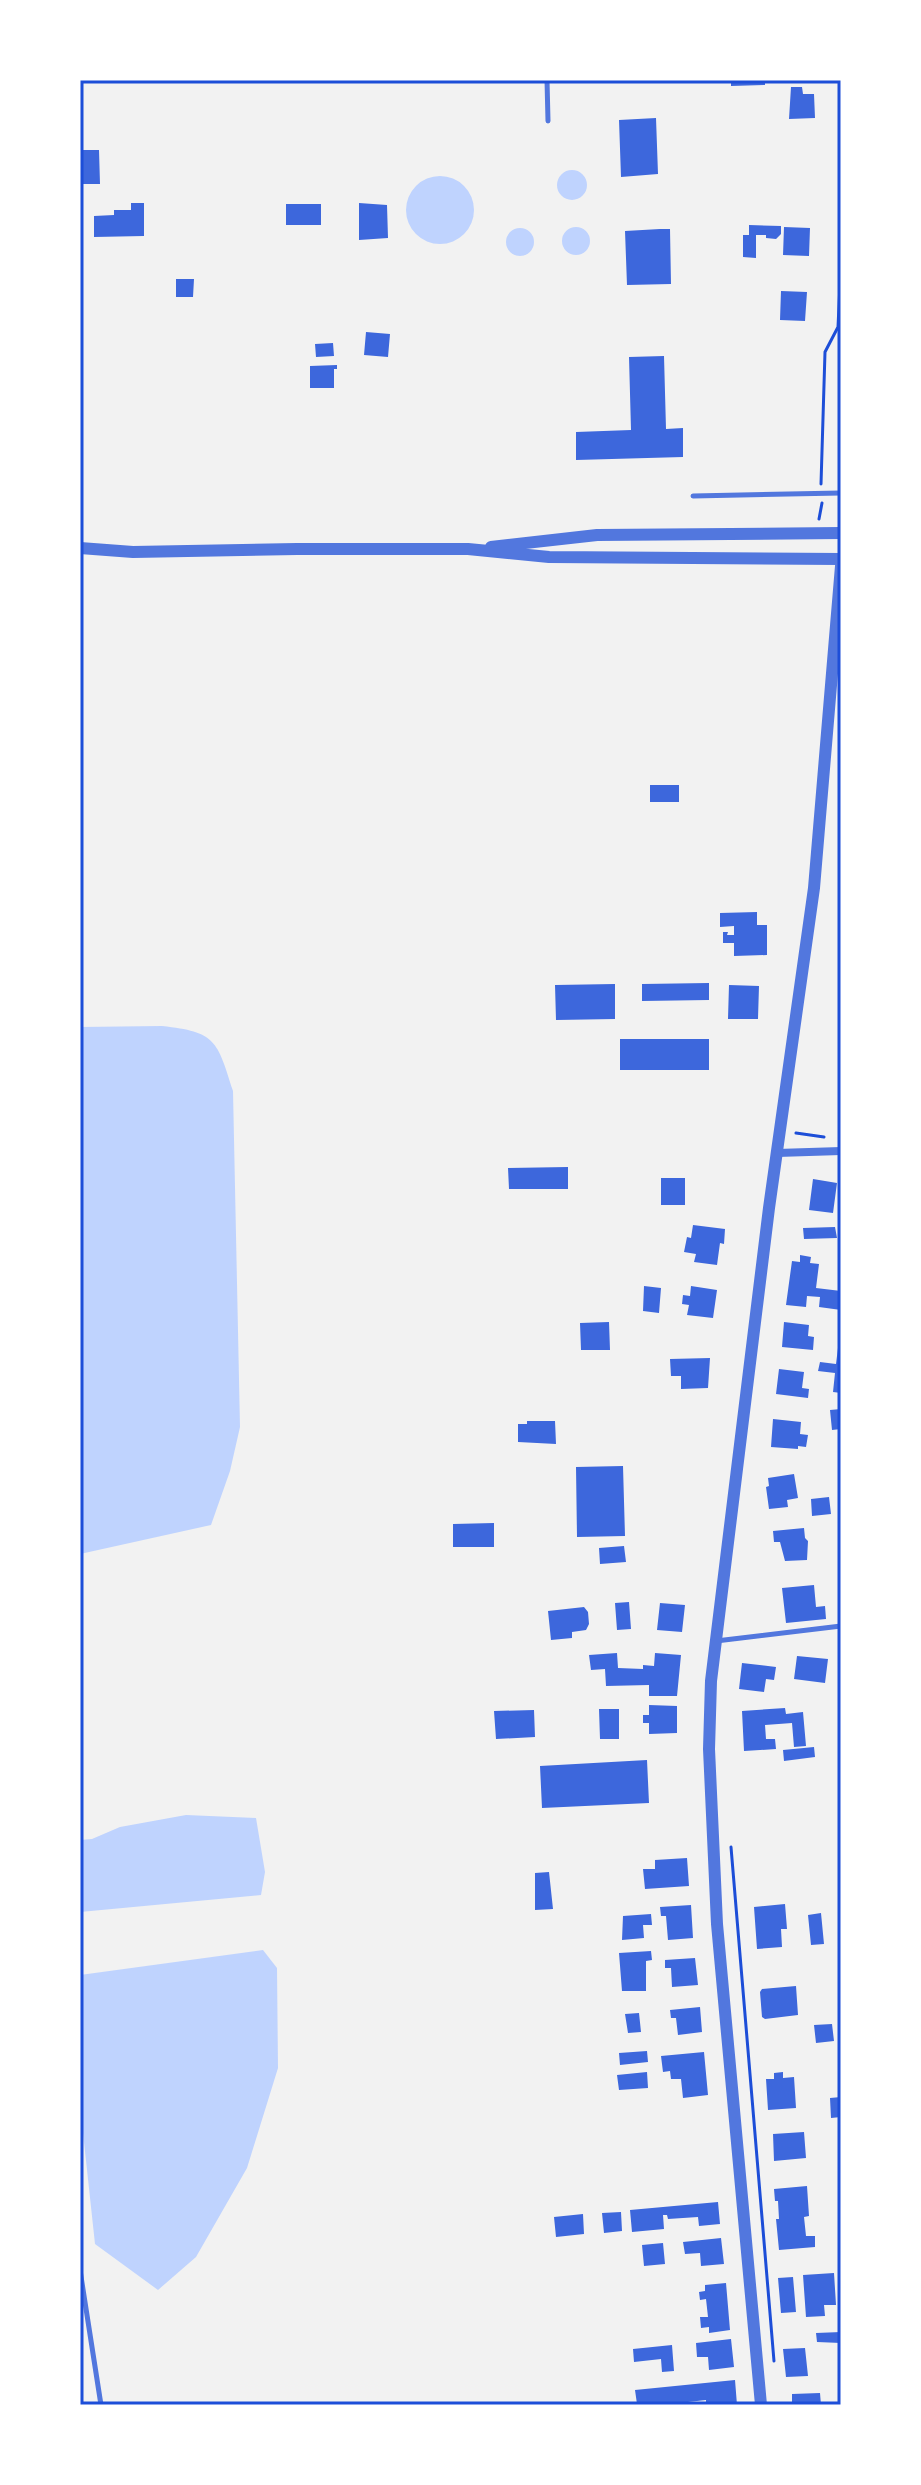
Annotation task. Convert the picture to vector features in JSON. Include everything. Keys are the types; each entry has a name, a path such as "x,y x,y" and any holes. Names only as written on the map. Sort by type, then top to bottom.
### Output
{"street":[{"path":"80,548 133,552 468,549 597,535 841,533"},
{"path":"468,549 549,557 841,559"},
{"path":"761,2405 717,1924 709,1749 711,1681 777,1153 814,888 841,566"},
{"path":"777,1153 841,1151"}],"lane":[{"path":"547,80 548,121"},
{"path":"693,496 841,493"},
{"path":"715,1641 841,1626"},
{"path":"80,2270 101,2405"}],"path":[{"path":"818,523 822,510 825,352 838,327 841,263"},
{"path":"792,1152 794,1133 833,1137"},
{"path":"730,1842 774,2360"}],"water":[{"path":"572,170 583,174 587,185 583,196 572,200 561,196 557,185 561,174"},
{"path":"440,176 453,178 464,186 472,197 472,223 464,234 453,242 440,244 427,242 416,234 408,223 406,210 408,197 416,186 427,178"},
{"path":"576,227 586,231 590,241 586,251 576,255 566,251 562,241 566,231"},
{"path":"520,228 530,232 534,242 530,252 520,256 510,252 506,242 510,232"},
{"path":"162,1026 194,1032 212,1042 223,1060 233,1091 240,1427 230,1471 211,1525 80,1554 80,1027"},
{"path":"186,1815 256,1818 265,1872 261,1895 80,1912 80,1840 92,1839 120,1827"},
{"path":"263,1950 277,1968 278,2068 247,2168 196,2257 158,2290 95,2244 80,2105 80,1975"}],"building":[{"path":"731,80 765,80 765,85 731,86"},
{"path":"791,87 802,87 803,94 814,94 815,118 789,119"},
{"path":"656,118 658,174 621,177 619,120"},
{"path":"80,150 99,150 100,184 80,184"},
{"path":"131,203 144,203 144,236 94,237 94,216 114,215 114,210 131,210"},
{"path":"359,203 387,205 388,238 359,240"},
{"path":"286,204 321,204 321,225 286,225"},
{"path":"749,225 781,226 781,234 776,239 756,235 756,258 743,257 743,235 749,235"},
{"path":"784,227 810,228 809,256 783,255"},
{"path":"670,229 671,284 627,285 625,231"},
{"path":"176,279 194,279 193,297 176,297"},
{"path":"781,291 807,292 805,321 780,320"},
{"path":"366,332 390,334 388,357 364,355"},
{"path":"333,343 334,356 316,357 315,344"},
{"path":"664,356 666,429 683,428 683,457 576,460 576,432 631,430 629,357"},
{"path":"337,365 334,369 334,388 310,388 310,366"},
{"path":"650,785 679,785 679,802 650,802"},
{"path":"757,912 757,925 767,925 767,955 734,956 734,943 723,943 723,932 734,935 734,926 720,927 720,913"},
{"path":"709,983 709,1000 642,1001 642,984"},
{"path":"615,984 615,1019 556,1020 555,985"},
{"path":"729,985 759,986 758,1019 728,1019"},
{"path":"620,1039 709,1039 709,1070 620,1070"},
{"path":"568,1167 568,1189 509,1189 508,1168"},
{"path":"661,1178 685,1178 685,1205 661,1205"},
{"path":"813,1179 837,1183 833,1213 809,1210"},
{"path":"693,1225 725,1229 717,1265 694,1262 696,1254 684,1252"},
{"path":"835,1227 837,1238 804,1239 803,1228"},
{"path":"800,1255 811,1257 810,1263 819,1264 816,1288 841,1291 841,1310 819,1307 820,1297 807,1296 806,1307 786,1305 792,1261 800,1262"},
{"path":"644,1286 661,1288 659,1313 643,1311"},
{"path":"691,1286 717,1290 713,1318 687,1315 689,1305 682,1304 683,1295 690,1296"},
{"path":"609,1322 610,1350 581,1350 580,1323"},
{"path":"784,1322 809,1325 808,1336 814,1337 813,1350 782,1347"},
{"path":"839,1340 841,1393 833,1392 835,1373 818,1371 820,1362 836,1364"},
{"path":"710,1358 708,1388 681,1389 681,1376 671,1376 670,1359"},
{"path":"779,1369 804,1372 802,1388 809,1389 808,1398 776,1394"},
{"path":"841,1409 841,1429 832,1430 830,1410"},
{"path":"773,1419 801,1422 800,1434 808,1435 806,1447 771,1447"},
{"path":"527,1421 555,1421 556,1444 518,1442 518,1424 527,1424"},
{"path":"623,1466 625,1536 577,1537 576,1467"},
{"path":"794,1474 798,1498 787,1500 788,1507 769,1509 768,1478"},
{"path":"829,1497 831,1514 812,1516 811,1499"},
{"path":"494,1523 494,1547 453,1547 453,1524"},
{"path":"804,1528 808,1541 807,1560 785,1561 780,1542 774,1542 773,1531"},
{"path":"624,1546 626,1562 600,1564 599,1548"},
{"path":"814,1585 816,1607 825,1606 826,1619 786,1623 782,1588"},
{"path":"629,1602 631,1629 617,1630 615,1603"},
{"path":"660,1603 685,1605 682,1632 657,1630"},
{"path":"584,1607 588,1612 586,1630 572,1632 572,1638 551,1640 548,1611"},
{"path":"617,1653 618,1668 643,1669 643,1665 654,1666 655,1653 681,1655 677,1696 649,1696 649,1685 606,1686 605,1669 591,1670 589,1655"},
{"path":"797,1656 828,1659 825,1683 794,1679"},
{"path":"742,1663 776,1667 774,1680 766,1679 764,1692 739,1689"},
{"path":"649,1705 677,1706 677,1733 649,1734 649,1723 643,1723 643,1715 649,1715"},
{"path":"785,1708 786,1714 803,1712 806,1746 794,1747 792,1723 765,1725 766,1739 775,1739 776,1749 744,1751 742,1711"},
{"path":"599,1709 619,1709 619,1739 600,1739"},
{"path":"534,1710 535,1737 496,1739 494,1711"},
{"path":"814,1747 815,1757 784,1761 783,1750"},
{"path":"647,1760 649,1803 542,1808 540,1766"},
{"path":"687,1858 689,1886 645,1889 643,1869 655,1869 655,1860"},
{"path":"549,1872 553,1909 535,1910 535,1873"},
{"path":"785,1904 787,1929 781,1929 782,1947 757,1949 754,1907"},
{"path":"691,1905 693,1938 668,1940 666,1916 661,1916 660,1907"},
{"path":"821,1913 824,1944 811,1945 808,1915"},
{"path":"651,1914 652,1925 643,1925 644,1938 622,1940 623,1916"},
{"path":"651,1951 652,1960 646,1961 646,1991 622,1991 619,1953"},
{"path":"695,1958 698,1985 672,1987 671,1968 665,1968 665,1960"},
{"path":"796,1986 798,2015 762,2017 762,1989"},
{"path":"700,2007 702,2032 678,2035 676,2018 671,2018 670,2010"},
{"path":"639,2013 641,2032 628,2033 625,2014"},
{"path":"832,2024 834,2041 816,2043 814,2025"},
{"path":"647,2051 648,2062 620,2065 619,2053"},
{"path":"704,2052 708,2095 683,2098 681,2079 671,2079 670,2071 663,2072 661,2056"},
{"path":"647,2072 648,2088 619,2090 617,2075"},
{"path":"783,2072 783,2078 794,2077 796,2108 768,2110 766,2079 774,2079 774,2073"},
{"path":"841,2097 841,2117 831,2118 830,2098"},
{"path":"804,2132 806,2158 774,2161 773,2134"},
{"path":"807,2186 809,2216 804,2217 806,2236 815,2236 815,2247 779,2250 778,2201 775,2201 774,2189"},
{"path":"718,2202 720,2224 699,2226 698,2217 668,2219 667,2215 663,2215 664,2229 632,2232 630,2210"},
{"path":"621,2212 622,2231 604,2233 602,2213"},
{"path":"583,2214 584,2234 556,2237 554,2217"},
{"path":"721,2238 724,2264 701,2266 700,2253 685,2254 683,2242"},
{"path":"663,2243 665,2264 644,2266 642,2245"},
{"path":"834,2273 836,2305 824,2305 825,2316 806,2317 803,2275"},
{"path":"793,2277 796,2312 781,2313 778,2278"},
{"path":"726,2283 730,2330 709,2333 709,2327 701,2328 700,2317 708,2317 706,2299 700,2300 699,2292 705,2291 705,2285"},
{"path":"841,2332 841,2343 817,2342 816,2333"},
{"path":"731,2339 734,2367 709,2370 708,2357 697,2357 696,2343"},
{"path":"672,2345 674,2371 662,2372 661,2359 634,2362 633,2349"},
{"path":"805,2348 808,2376 786,2377 783,2349"},
{"path":"735,2380 737,2405 706,2405 706,2400 688,2402 688,2405 637,2404 635,2390"},
{"path":"820,2393 821,2405 792,2405 792,2394"}]}
